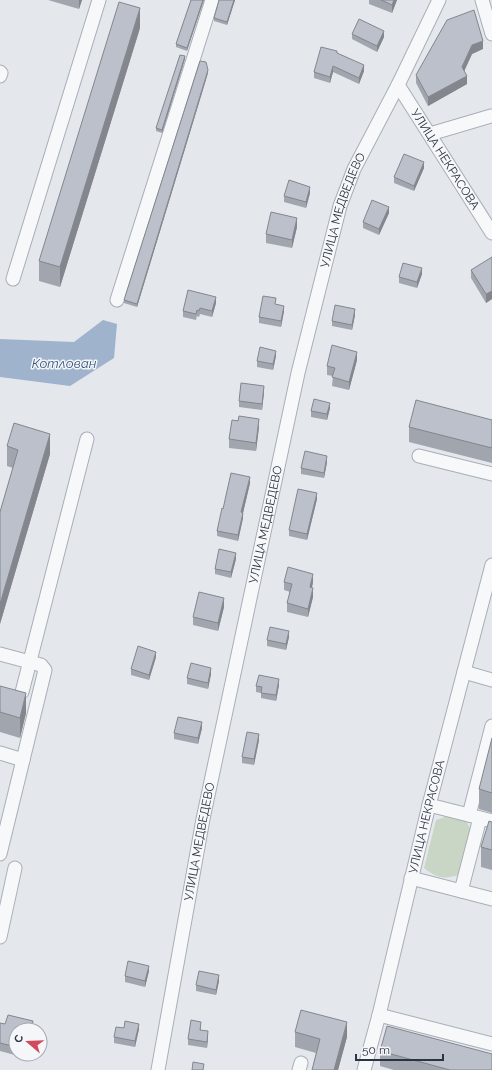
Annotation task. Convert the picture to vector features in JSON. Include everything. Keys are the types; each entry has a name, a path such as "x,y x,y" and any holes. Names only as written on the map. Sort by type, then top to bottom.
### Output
{"street":[{"path":"14,279 99,0"},
{"path":"117,300 212,0"},
{"name":"УЛИЦА МЕДВЕДЕВО","path":"158,1070 203,819 298,373 340,206 354,169 398,85 439,0"},
{"path":"482,0 492,34"},
{"path":"0,72 0,76"},
{"name":"УЛИЦА НЕКРАСОВА","path":"398,85 492,233"},
{"path":"430,134 491,116"},
{"path":"22,692 87,439"},
{"path":"419,456 492,474"},
{"name":"УЛИЦА НЕКРАСОВА","path":"364,1070 379,1015 429,805 492,565"},
{"path":"0,654 41,665 45,670 0,854"},
{"path":"464,672 492,680"},
{"path":"7,688 39,697"},
{"path":"461,891 480,818 492,726"},
{"path":"0,753 23,760"},
{"path":"429,805 480,818"},
{"path":"0,937 15,868"},
{"path":"411,878 492,899"},
{"path":"379,1015 492,1044"}],"green space":[{"path":"448,816 466,821 471,830 459,875 441,877 424,868 436,820"}],"water":[{"name":"Котлован","path":"103,320 117,324 114,358 70,386 0,377 0,339 74,342"}],"building":[{"path":"191,0 203,0 187,48 176,44"},
{"path":"219,0 234,0 227,22 214,18"},
{"path":"381,0 394,0 392,5"},
{"path":"119,2 140,8 60,267 39,261"},
{"path":"474,10 483,41 472,45 462,67 467,76 428,97 416,75 447,20"},
{"path":"359,19 384,31 377,46 352,34"},
{"path":"321,47 337,51 337,53 364,65 359,78 333,66 330,77 314,72"},
{"path":"180,55 185,56 162,130 156,128"},
{"path":"200,61 206,62 208,70 137,304 124,300"},
{"path":"404,154 424,162 414,186 394,177"},
{"path":"289,180 310,187 306,202 284,196"},
{"path":"372,200 389,207 379,229 363,222"},
{"path":"271,212 297,218 292,240 266,234"},
{"path":"492,257 492,291 486,294 471,270"},
{"path":"403,263 422,268 417,282 399,277"},
{"path":"188,290 216,297 212,311 200,308 199,311 197,310 196,314 183,311"},
{"path":"263,296 276,298 275,304 284,306 281,321 259,317"},
{"path":"335,305 355,309 352,325 332,321"},
{"path":"332,345 357,352 349,382 332,377 335,368 327,366"},
{"path":"260,347 276,351 273,364 257,361"},
{"path":"241,383 264,386 262,404 239,401"},
{"path":"314,399 330,403 327,414 311,411"},
{"path":"416,400 492,420 492,448 409,427"},
{"path":"239,416 259,419 256,443 229,439 232,420 238,421"},
{"path":"14,423 50,434 0,604 0,512 18,450 7,446"},
{"path":"305,451 327,456 324,473 301,468"},
{"path":"231,473 250,477 241,512 243,513 238,535 217,531"},
{"path":"298,489 317,493 307,534 289,530"},
{"path":"219,549 236,553 231,572 215,569"},
{"path":"288,567 313,574 310,587 313,588 308,609 287,603 292,584 284,582"},
{"path":"199,592 224,598 218,623 193,617"},
{"path":"270,627 289,631 286,644 267,640"},
{"path":"138,646 156,652 149,675 131,669"},
{"path":"191,663 211,668 208,683 187,678"},
{"path":"259,675 279,679 276,695 261,693 262,687 256,686"},
{"path":"0,686 26,693 20,718 0,712"},
{"path":"178,717 202,722 198,738 174,733"},
{"path":"247,732 259,734 254,759 242,757"},
{"path":"492,738 492,793 479,789"},
{"path":"489,821 492,822 492,850 481,847"},
{"path":"128,961 149,966 145,981 125,976"},
{"path":"199,971 219,975 216,990 196,985"},
{"path":"301,1010 347,1022 334,1070 312,1070 320,1039 295,1032"},
{"path":"8,1015 33,1021 8,1022 8,1045 0,1043 0,1023 5,1024"},
{"path":"191,1020 201,1022 200,1030 208,1031 207,1042 188,1039"},
{"path":"125,1021 139,1024 135,1041 114,1037 116,1027 124,1028"},
{"path":"387,1026 492,1054 492,1070 450,1070 380,1051"},
{"path":"193,1062 204,1064 203,1070 192,1070"}]}
